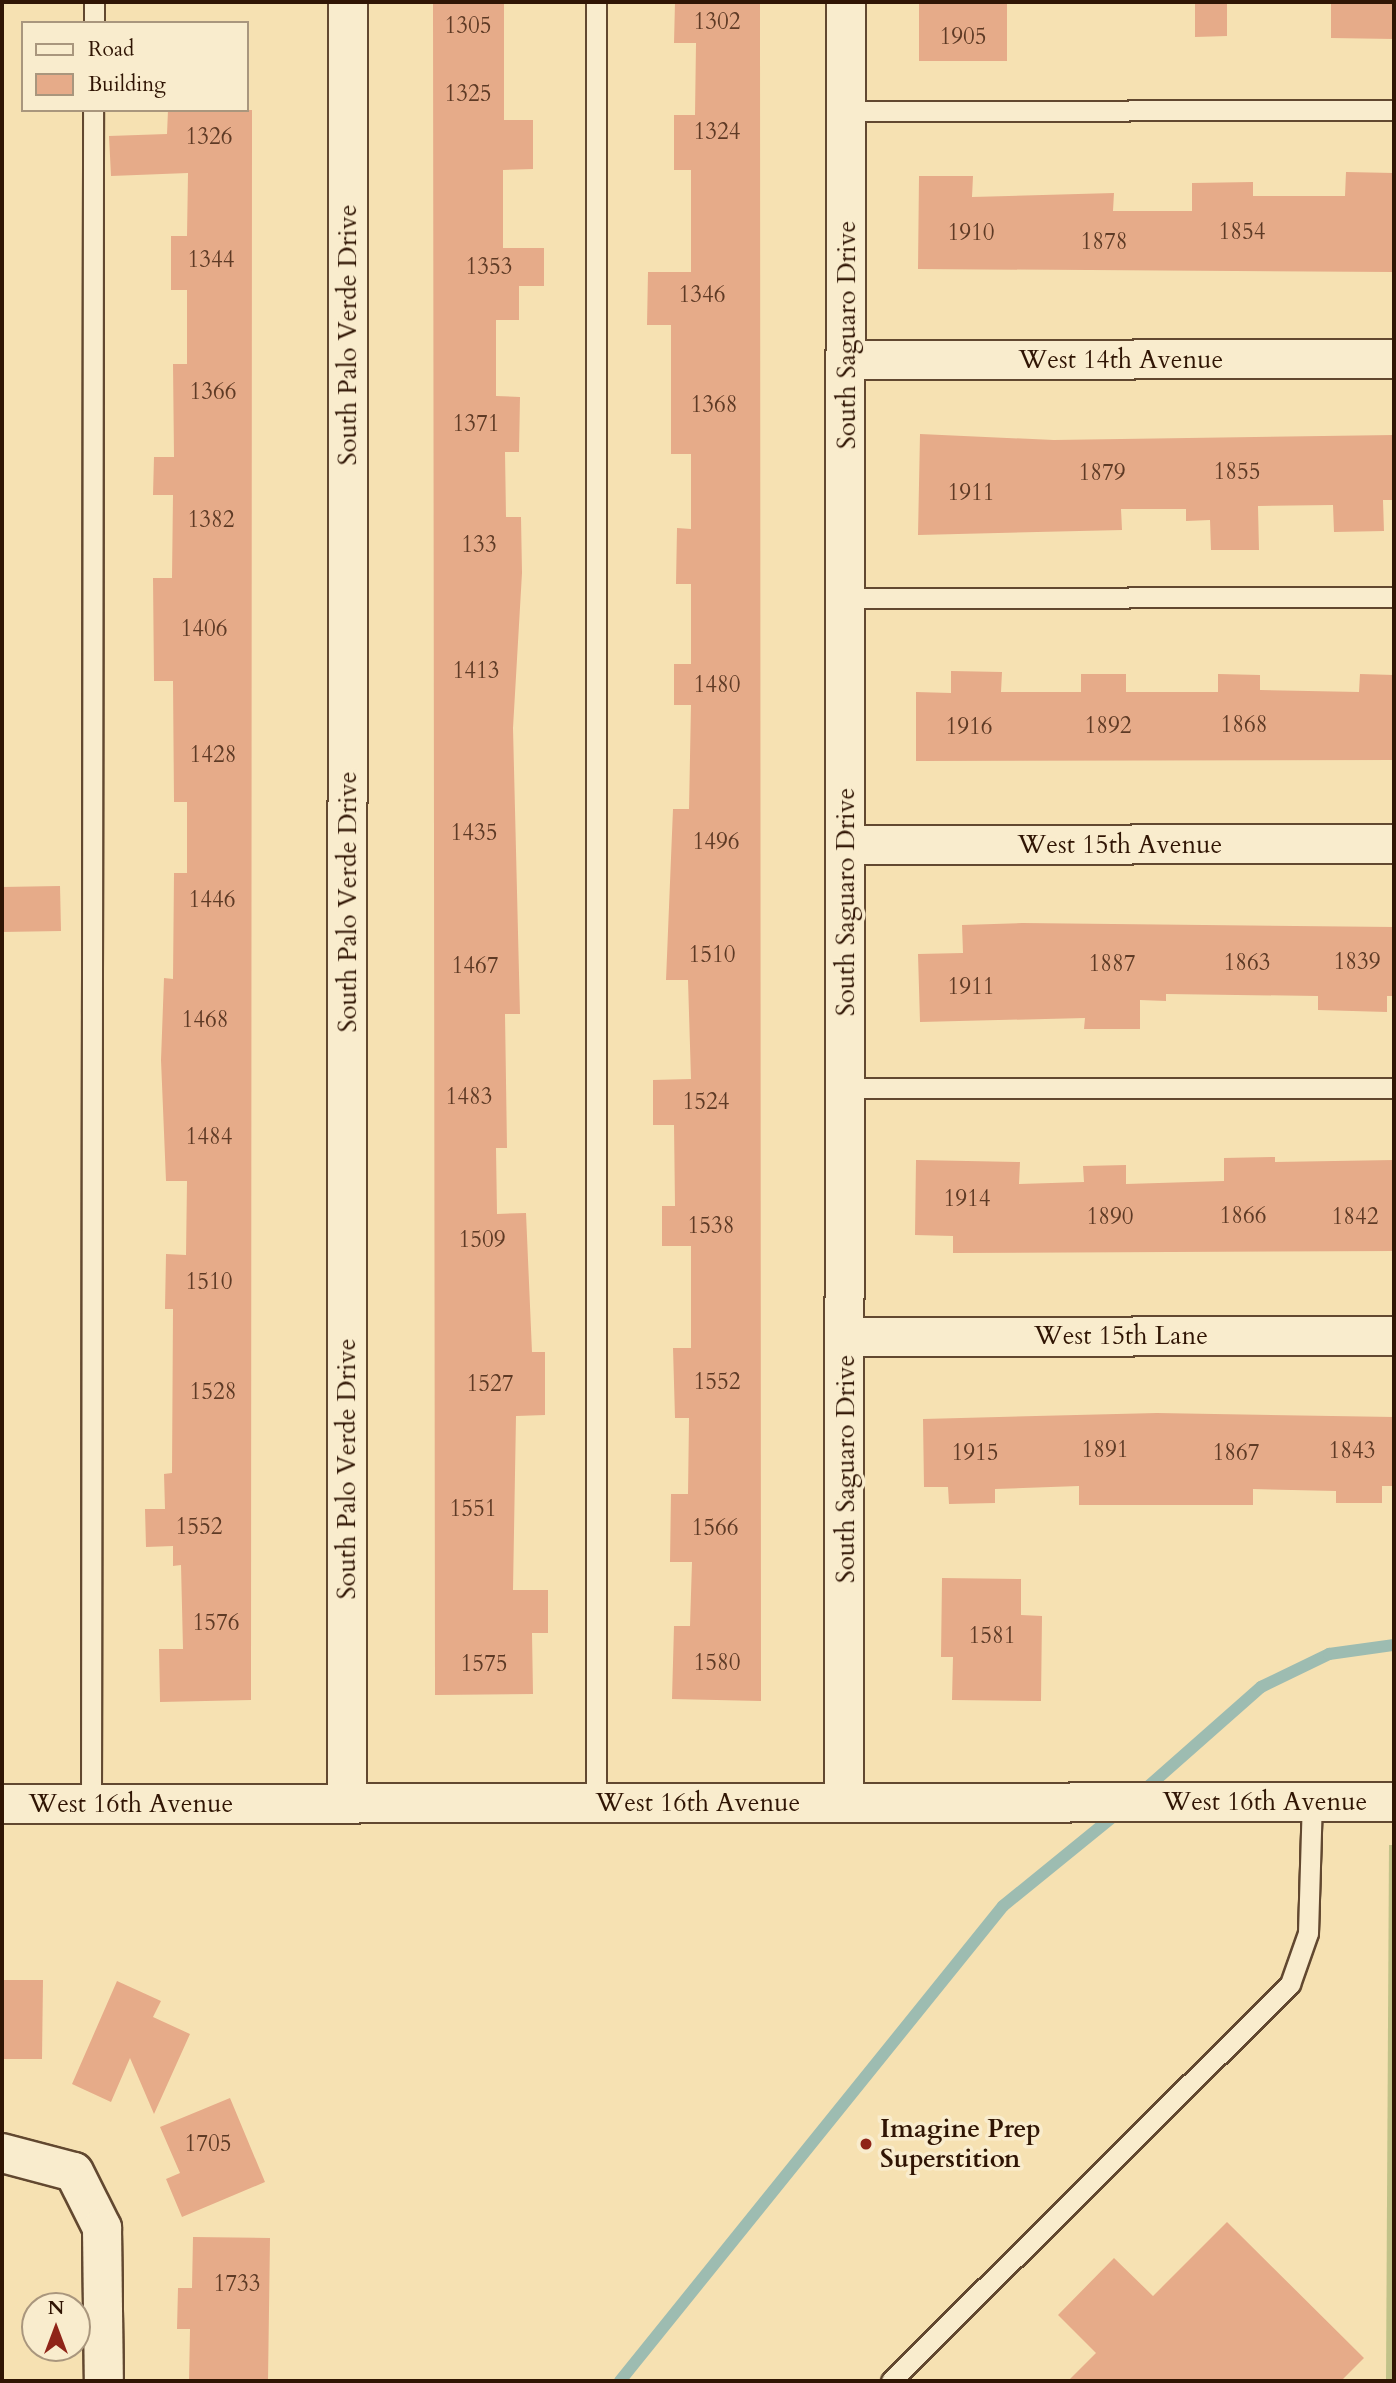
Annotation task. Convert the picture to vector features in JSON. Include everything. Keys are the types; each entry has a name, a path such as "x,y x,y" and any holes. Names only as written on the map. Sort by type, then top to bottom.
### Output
{"street":[{"name":"South Palo Verde Drive","path":"347,1803 348,2"},
{"name":"South Saguaro Drive","path":"844,1802 847,1337 846,2"},
{"name":"West 14th Avenue","path":"848,360 1394,359"},
{"name":"West 15th Avenue","path":"846,845 1394,844"},
{"name":"West 15th Lane","path":"847,1337 1394,1336"},
{"name":"West 16th Avenue","path":"2,1804 1394,1802"},
{"path":"2,2153 74,2172 102,2228 104,2381"}],"lane":[{"path":"93,2 93,21"},
{"path":"596,2 596,1803"},
{"path":"847,111 1394,110"},
{"path":"92,1804 93,112"},
{"path":"847,598 1394,597"},
{"path":"847,1088 1394,1088"},
{"path":"891,2381 1290,1984 1308,1933 1312,1802"}],"green space":[{"path":"1389,1845 1394,1845 1394,2381 1386,2381"}],"building":[{"path":"433,2 504,2 504,120 533,120 533,169 503,170 503,248 544,248 544,286 519,286 519,320 496,320 496,396 520,397 519,452 505,452 506,517 521,517 522,573 513,728 520,1014 505,1014 507,1148 496,1148 497,1214 526,1213 532,1352 545,1352 545,1415 516,1416 513,1590 548,1590 548,1633 532,1633 533,1694 435,1695"},
{"path":"675,2 760,2 761,1701 672,1699 674,1626 690,1626 692,1562 670,1562 671,1494 688,1494 689,1418 675,1418 673,1348 691,1348 691,1246 662,1246 662,1206 675,1206 674,1125 653,1125 653,1080 691,1079 688,980 666,980 673,809 689,809 691,705 674,705 674,664 691,664 691,584 676,584 677,528 691,529 691,454 671,454 671,325 647,325 648,272 691,272 691,170 674,170 674,115 695,115 696,43 674,43"},
{"path":"919,2 1007,2 1007,61 919,61"},
{"path":"1195,2 1227,2 1227,36 1195,37"},
{"path":"1331,2 1394,2 1394,39 1331,38"},
{"path":"252,110 251,1700 160,1702 159,1649 183,1649 181,1565 173,1566 173,1546 146,1547 145,1509 165,1509 164,1474 172,1473 173,1309 165,1309 166,1254 186,1255 187,1181 166,1181 161,1060 164,978 173,979 174,873 187,873 187,802 174,802 173,681 154,681 153,578 172,578 173,495 153,495 154,457 174,457 173,364 187,364 187,290 171,290 171,236 187,236 188,173 111,176 109,136 167,134 168,112"},
{"path":"1346,172 1394,173 1394,272 918,269 919,176 973,176 972,197 1114,193 1113,211 1192,211 1192,183 1253,182 1253,196 1345,196"},
{"path":"920,434 1054,440 1394,435 1394,500 1383,500 1384,531 1334,532 1333,505 1258,506 1259,550 1211,550 1210,520 1186,521 1186,509 1121,509 1122,530 918,535"},
{"path":"951,671 1002,672 1001,692 1081,692 1081,674 1126,674 1126,692 1218,692 1218,674 1260,675 1260,690 1359,692 1360,674 1394,675 1394,760 916,761 916,692 951,693"},
{"path":"60,886 61,931 2,932 2,887"},
{"path":"1022,923 1394,927 1394,996 1387,996 1387,1012 1318,1010 1318,996 1166,994 1166,1001 1140,1000 1140,1029 1084,1029 1085,1018 920,1022 918,954 963,953 962,925"},
{"path":"1275,1157 1275,1162 1394,1160 1394,1251 953,1253 953,1236 915,1235 916,1160 1020,1162 1019,1184 1084,1182 1083,1166 1126,1165 1126,1184 1224,1181 1224,1158"},
{"path":"1157,1413 1394,1417 1394,1486 1382,1486 1382,1503 1336,1503 1336,1491 1253,1489 1253,1505 1079,1505 1079,1486 995,1489 995,1503 949,1504 948,1487 924,1487 923,1419"},
{"path":"942,1578 1021,1579 1021,1615 1042,1616 1041,1701 952,1700 953,1657 941,1657"},
{"path":"2,1980 43,1980 42,2059 2,2059"},
{"path":"117,1981 161,2001 153,2017 190,2034 154,2114 130,2058 111,2102 72,2084"},
{"path":"230,2098 265,2182 182,2217 166,2179 180,2173 160,2127"},
{"path":"1227,2222 1364,2358 1341,2381 1068,2381 1096,2353 1058,2315 1114,2258 1153,2296"},
{"path":"193,2237 270,2238 268,2381 189,2381 190,2329 177,2329 178,2288 192,2288"}],"waterway":[{"path":"1142,1792 1261,1687 1329,1654 1394,1645"},
{"path":"620,2381 1003,1906 1120,1811"}],"place":[{"name":"Imagine Prep Superstition","path":"866,2144"}]}
